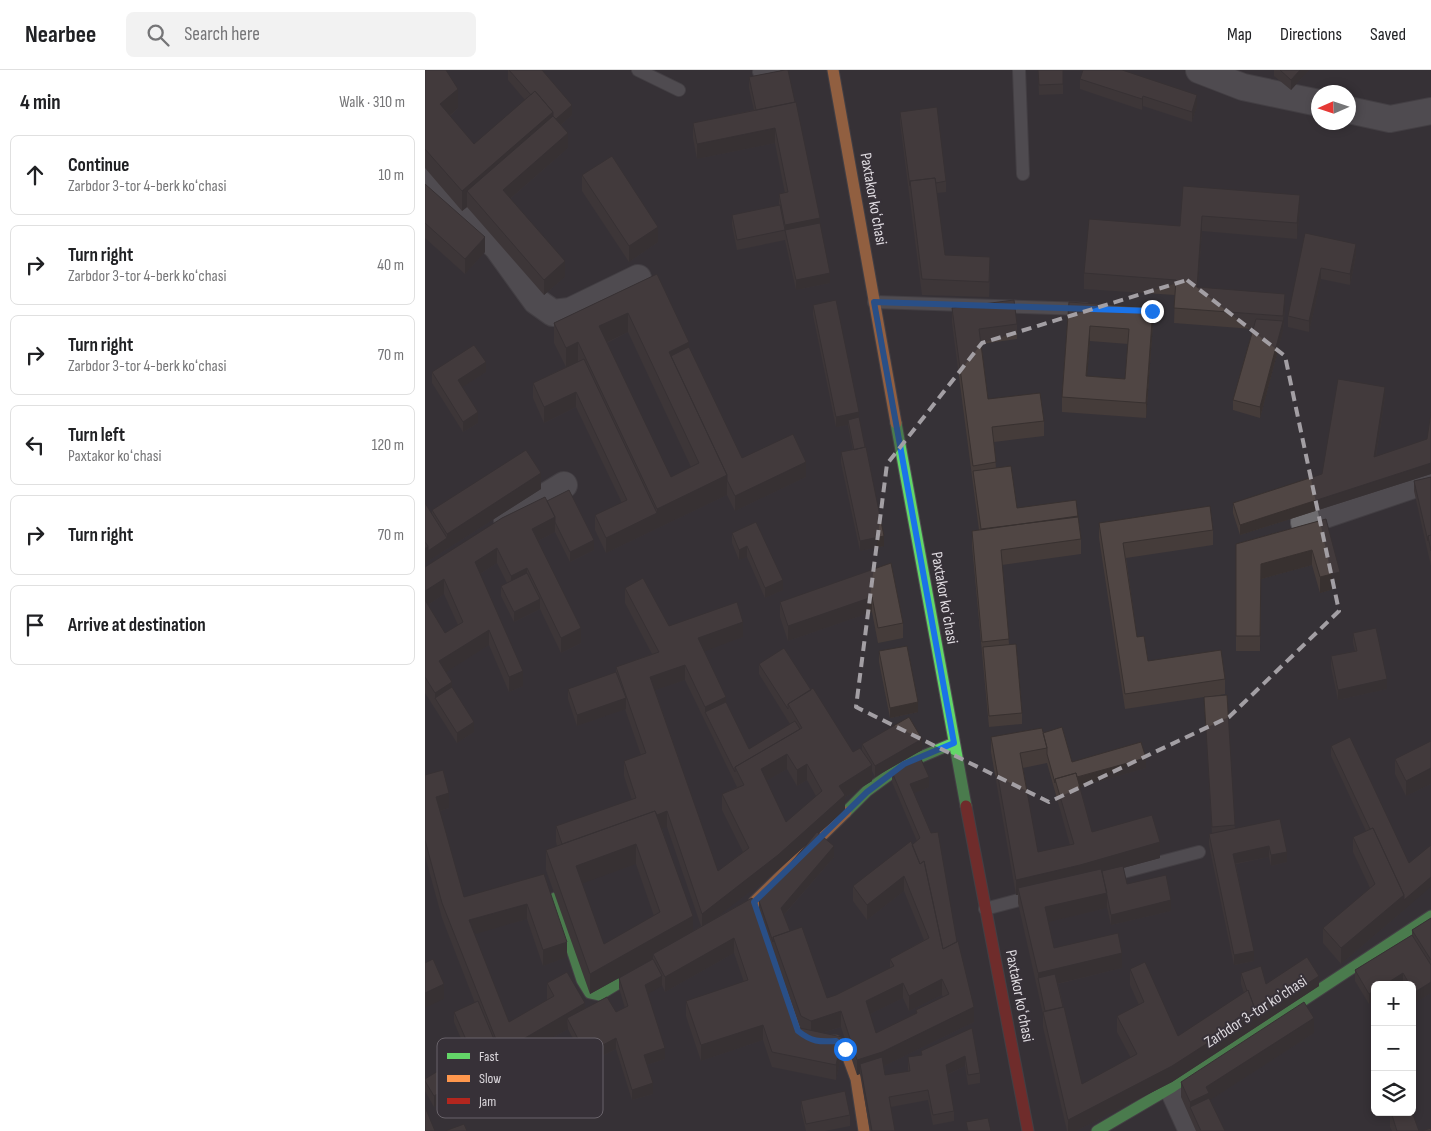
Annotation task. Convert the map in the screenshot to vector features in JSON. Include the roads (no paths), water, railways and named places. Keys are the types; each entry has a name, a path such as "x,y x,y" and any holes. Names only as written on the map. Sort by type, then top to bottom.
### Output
{"street":[{"name":"Paxtakor koʻchasi","path":"833,70 954,743 1028,1131"},
{"path":"1199,70 1250,78 1311,100"},
{"path":"1356,112 1390,119 1431,111"},
{"path":"425,178 497,248 536,301 553,313 570,311 638,278"},
{"path":"1304,522 1431,478"},
{"path":"490,530 564,485"},
{"path":"864,1131 856,1079 845,1049 836,1041 808,1039 798,1031 750,904 867,792 904,764 954,743"},
{"path":"555,898 581,980 590,993 599,995 660,958"},
{"name":"Zarbdor 3-tor koʼchasi","path":"1097,1131 1171,1087 1431,916"},
{"path":"1171,1087 1192,1131"}],"lane":[{"path":"638,70 679,90"},
{"path":"759,72 774,70"},
{"path":"1019,70 1023,174"},
{"path":"874,302 1093,309"},
{"path":"1097,879 1199,852"},
{"path":"985,909 1050,892"}]}
